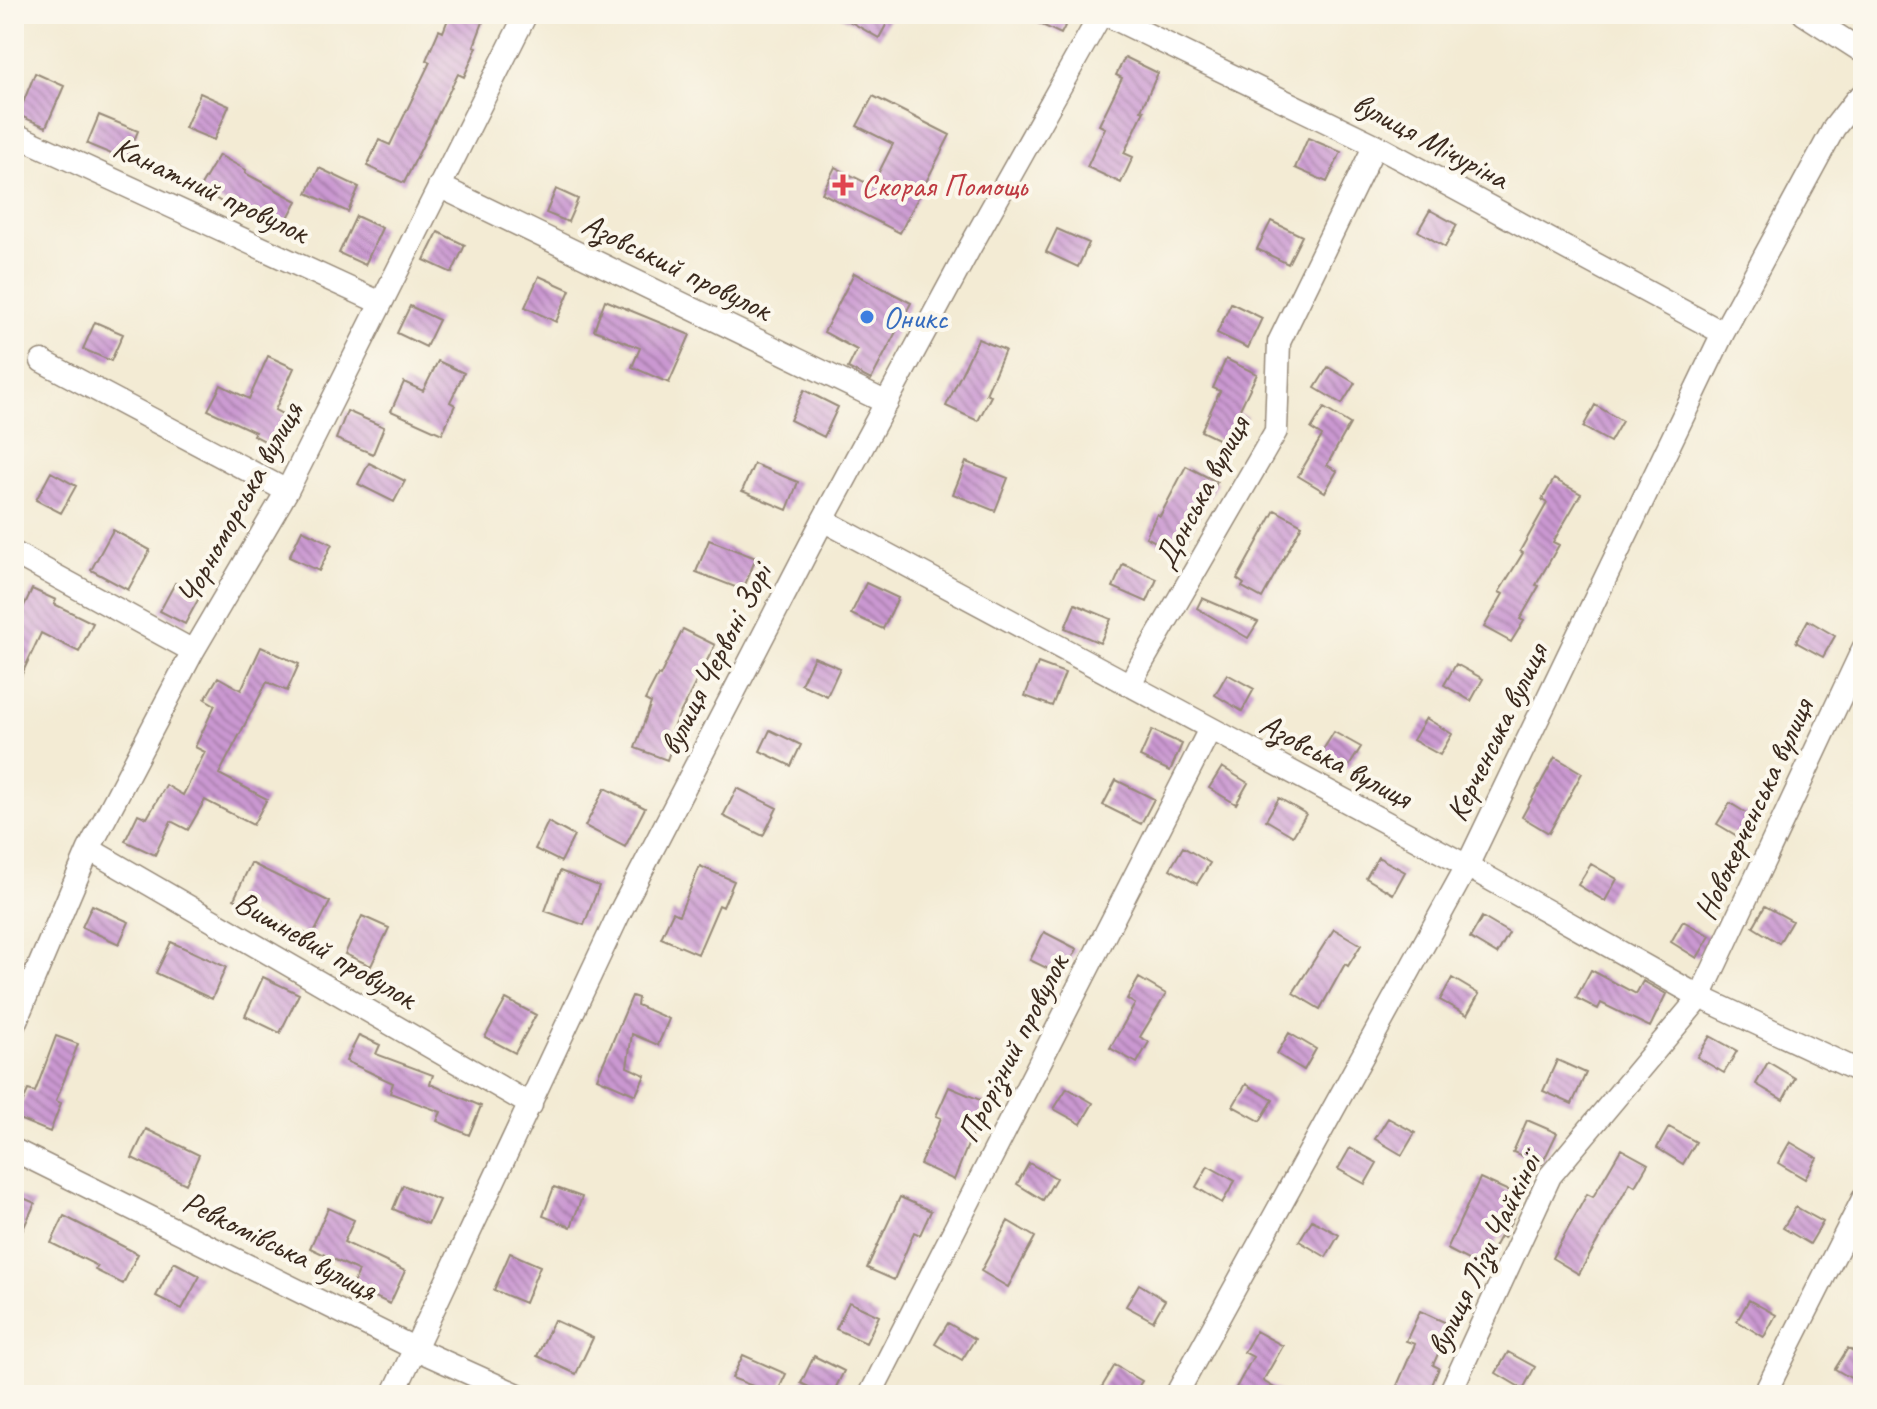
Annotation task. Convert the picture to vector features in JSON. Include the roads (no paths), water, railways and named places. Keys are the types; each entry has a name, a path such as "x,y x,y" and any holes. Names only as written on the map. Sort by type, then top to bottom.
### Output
{"street":[{"name":"Чорноморська вулиця","path":"14,1025 89,849 193,651 287,491 526,14"},
{"name":"вулиця Мічуріна","path":"1103,14 1375,145 1723,333"},
{"name":"вулиця Червоні Зорі","path":"393,1395 618,916 823,520 976,235 1103,14"},
{"path":"1804,14 1863,52"},
{"name":"Керченська вулиця","path":"1176,1395 1467,866 1723,333 1834,128 1863,94"},
{"name":"Канатний провулок","path":"14,134 381,303"},
{"name":"Донська вулиця","path":"1129,685 1276,431 1279,342 1375,145"},
{"name":"Азовський провулок","path":"439,186 887,403"},
{"path":"42,361 287,491"},
{"name":"Азовська вулиця","path":"823,520 1467,866 1700,997 1863,1073"},
{"path":"14,553 193,651"},
{"name":"Новокерченська вулиця","path":"1700,997 1863,649"},
{"name":"Прорізний провулок","path":"870,1395 1210,729"},
{"name":"Вишневий провулок","path":"89,849 531,1105"},
{"name":"вулиця Лізи Чайкіної","path":"1449,1395 1550,1176 1700,997"},
{"name":"Ревкомівська вулиця","path":"14,1150 416,1349 518,1395"},
{"path":"1764,1395 1863,1199"}],"place":[{"name":"Скорая Помощь","path":"843,185"},
{"name":"Оникс","path":"867,317"}]}
